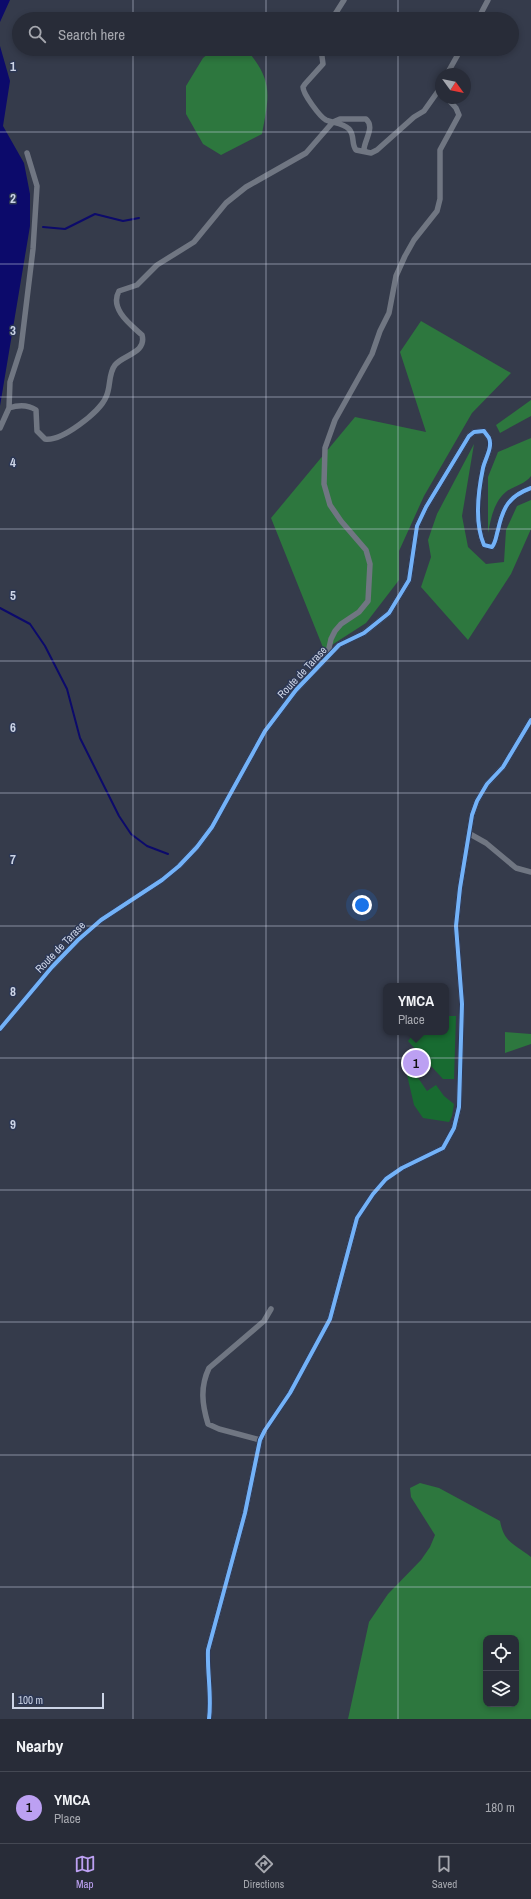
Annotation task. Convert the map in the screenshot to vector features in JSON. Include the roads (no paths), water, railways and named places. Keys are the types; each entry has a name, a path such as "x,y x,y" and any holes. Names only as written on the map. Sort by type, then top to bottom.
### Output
{"street":[{"path":"336,12 344,0"},
{"path":"482,12 488,0"},
{"path":"322,56 323,64 305,84 303,90 319,115 325,120 350,130 353,136 353,146 356,150 371,153 377,150 414,117 424,111 435,95"},
{"path":"451,68 458,56"},
{"path":"327,657 331,639 335,631 341,624 359,612 368,601 370,564 366,550 334,512 330,505 324,484 325,448 341,408 371,358 380,331 389,313 400,266 410,247 434,216 439,206 440,150 459,115 452,104"},
{"path":"9,408 18,405 32,407 36,410 36,431 42,437 48,439 55,438 81,424 95,412 106,398 111,371 116,364 133,354 142,344 142,335 129,325 118,309 116,300 119,291 137,285 157,265 194,242 226,203 246,187 306,153 333,122 340,119 366,119 369,122 370,130 364,147 366,152"},
{"path":"0,428 9,408 10,382 21,348 33,249 37,186 27,153"},
{"name":"Route de Tarase","path":"0,1029 52,967 78,940 102,920 162,880 179,866 197,847 212,827 277,712 327,657 339,646 364,633 389,612 398,600 409,580 417,526 426,507 469,436 474,432 484,431 489,438 490,447 480,482 478,514 480,535 484,545 492,547 495,543 501,513 506,505 522,491 531,488"},
{"path":"209,1719 210,1709 207,1670 208,1650 245,1513 260,1440 290,1393 330,1319 357,1218 373,1194 386,1179 402,1168 443,1148 454,1128 459,1107 462,1004 456,926 460,888 472,815 477,801 488,784 503,767 531,720"},
{"path":"470,834 486,843 516,868 531,872"},
{"path":"260,1440 219,1429 208,1424 202,1395 204,1379 209,1368 264,1322 271,1309"}],"waterway":[{"path":"43,227 65,229 95,214 123,221 139,218"},
{"path":"0,608 30,624 45,646 67,689 80,738 119,816 131,834 147,846 168,854"}],"place":[{"name":"YMCA","path":"416,1063"}]}
